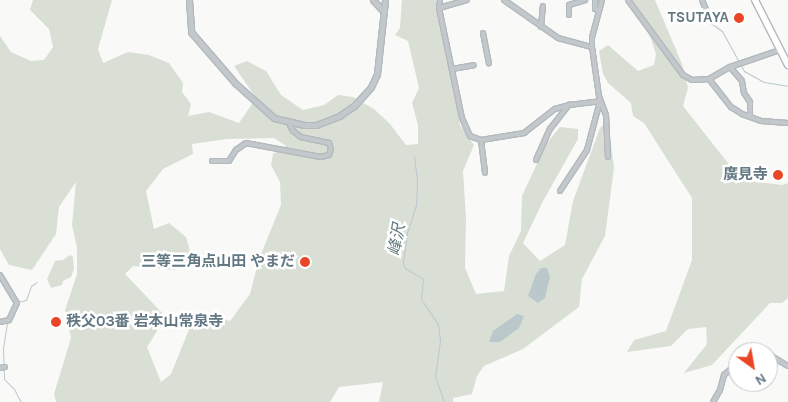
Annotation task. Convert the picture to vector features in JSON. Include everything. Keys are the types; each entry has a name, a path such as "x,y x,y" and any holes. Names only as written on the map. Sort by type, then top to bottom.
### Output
{"highway":[{"path":"756,0 788,65"}],"street":[{"path":"189,0 192,32 206,51 258,104 274,118 290,123 316,125 328,122 354,106 364,96 377,74 385,0"},
{"path":"373,0 384,12"},
{"path":"440,0 439,8 462,118 470,136 481,140 524,133 554,109 600,101"},
{"path":"439,8 467,0"},
{"path":"506,0 558,38 592,47"},
{"path":"569,15 569,5 585,0"},
{"path":"595,0 594,9 599,11"},
{"path":"602,0 592,38 592,47 600,101 606,115 608,158"},
{"path":"628,0 683,75 697,81 709,79 730,67 780,50"},
{"path":"702,0 711,21"},
{"path":"541,27 543,6"},
{"path":"483,33 489,63"},
{"path":"452,69 474,65"},
{"path":"730,67 742,81 744,93 750,102 750,117"},
{"path":"709,79 731,107 761,121 788,123"},
{"path":"560,191 587,150 600,101"},
{"path":"536,160 550,129 570,105"},
{"path":"212,161 229,161 236,150 246,143 321,157 329,155 331,149 328,143 300,137 293,131 290,123"},
{"path":"481,140 485,173"},
{"path":"0,274 17,303 9,320 0,322"},
{"path":"0,368 6,367"},
{"path":"713,402 720,390 724,375 728,372"}],"shaded area":[{"path":"33,0 112,0 98,49 103,63 128,52 149,55 169,63 183,83 182,92 191,104 188,116 209,112 239,123 256,98 234,66 247,61 266,71 281,95 303,110 324,105 338,95 353,97 374,109 390,124 406,145 418,144 418,125 412,103 419,88 408,41 395,35 400,28 402,0 436,0 460,125 474,145 463,171 466,218 465,268 476,294 504,291 509,256 521,231 522,196 546,144 560,127 578,129 578,139 543,201 523,243 540,261 565,245 573,201 600,128 608,120 614,168 605,236 582,279 579,307 523,349 484,366 477,376 472,394 453,398 453,402 379,402 383,382 339,387 330,402 56,402 54,394 71,338 65,310 77,274 77,248 72,225 76,182 59,207 56,234 32,270 9,265 0,249 0,36 11,52 31,61 44,60 53,47 49,29 30,10","holes":["274,138 286,146 273,154 271,165 280,182 281,205 259,259 250,294 230,321 203,313 190,327 171,374 161,382 147,347 166,317 125,274 133,266 173,270 194,264 186,237 169,223 154,229 146,191 163,169 193,154 192,144 227,139"]},
{"path":"632,0 655,0 682,64 688,88 683,106 735,172 743,180 782,185 788,183 788,298 782,303 770,303 734,342 728,342 728,348 712,365 684,373 707,344 706,327 688,329 671,346 627,352 634,340 666,331 692,260 692,198 644,123 633,116 631,103 608,83 603,74 599,51 608,45 638,71 654,65 656,54 645,22"},
{"path":"70,255 73,257 74,269 71,277 63,281 62,285 51,288 47,279 55,261 63,260"},
{"path":"541,268 547,268 550,277 545,298 538,303 528,296 536,274"},
{"path":"517,314 524,316 519,328 500,342 489,342 493,331"}],"waterway":[{"path":"700,0 708,21 722,31 744,71 764,82 788,86"},
{"name":"峰沢","path":"414,156 417,179 416,205 407,233 403,263 405,268 423,279 421,299 438,324 440,341 435,376 444,402"},
{"path":"10,314 14,303 26,300 31,286 37,282"},
{"path":"7,323 3,347 4,379 14,389 21,402"}],"place":[{"name":"TSUTAYA","path":"739,18"},
{"name":"廣見寺","path":"778,175"},
{"name":"三等三角点山田 やまだ","path":"305,262"},
{"name":"秩父03番 岩本山常泉寺","path":"56,322"}]}
